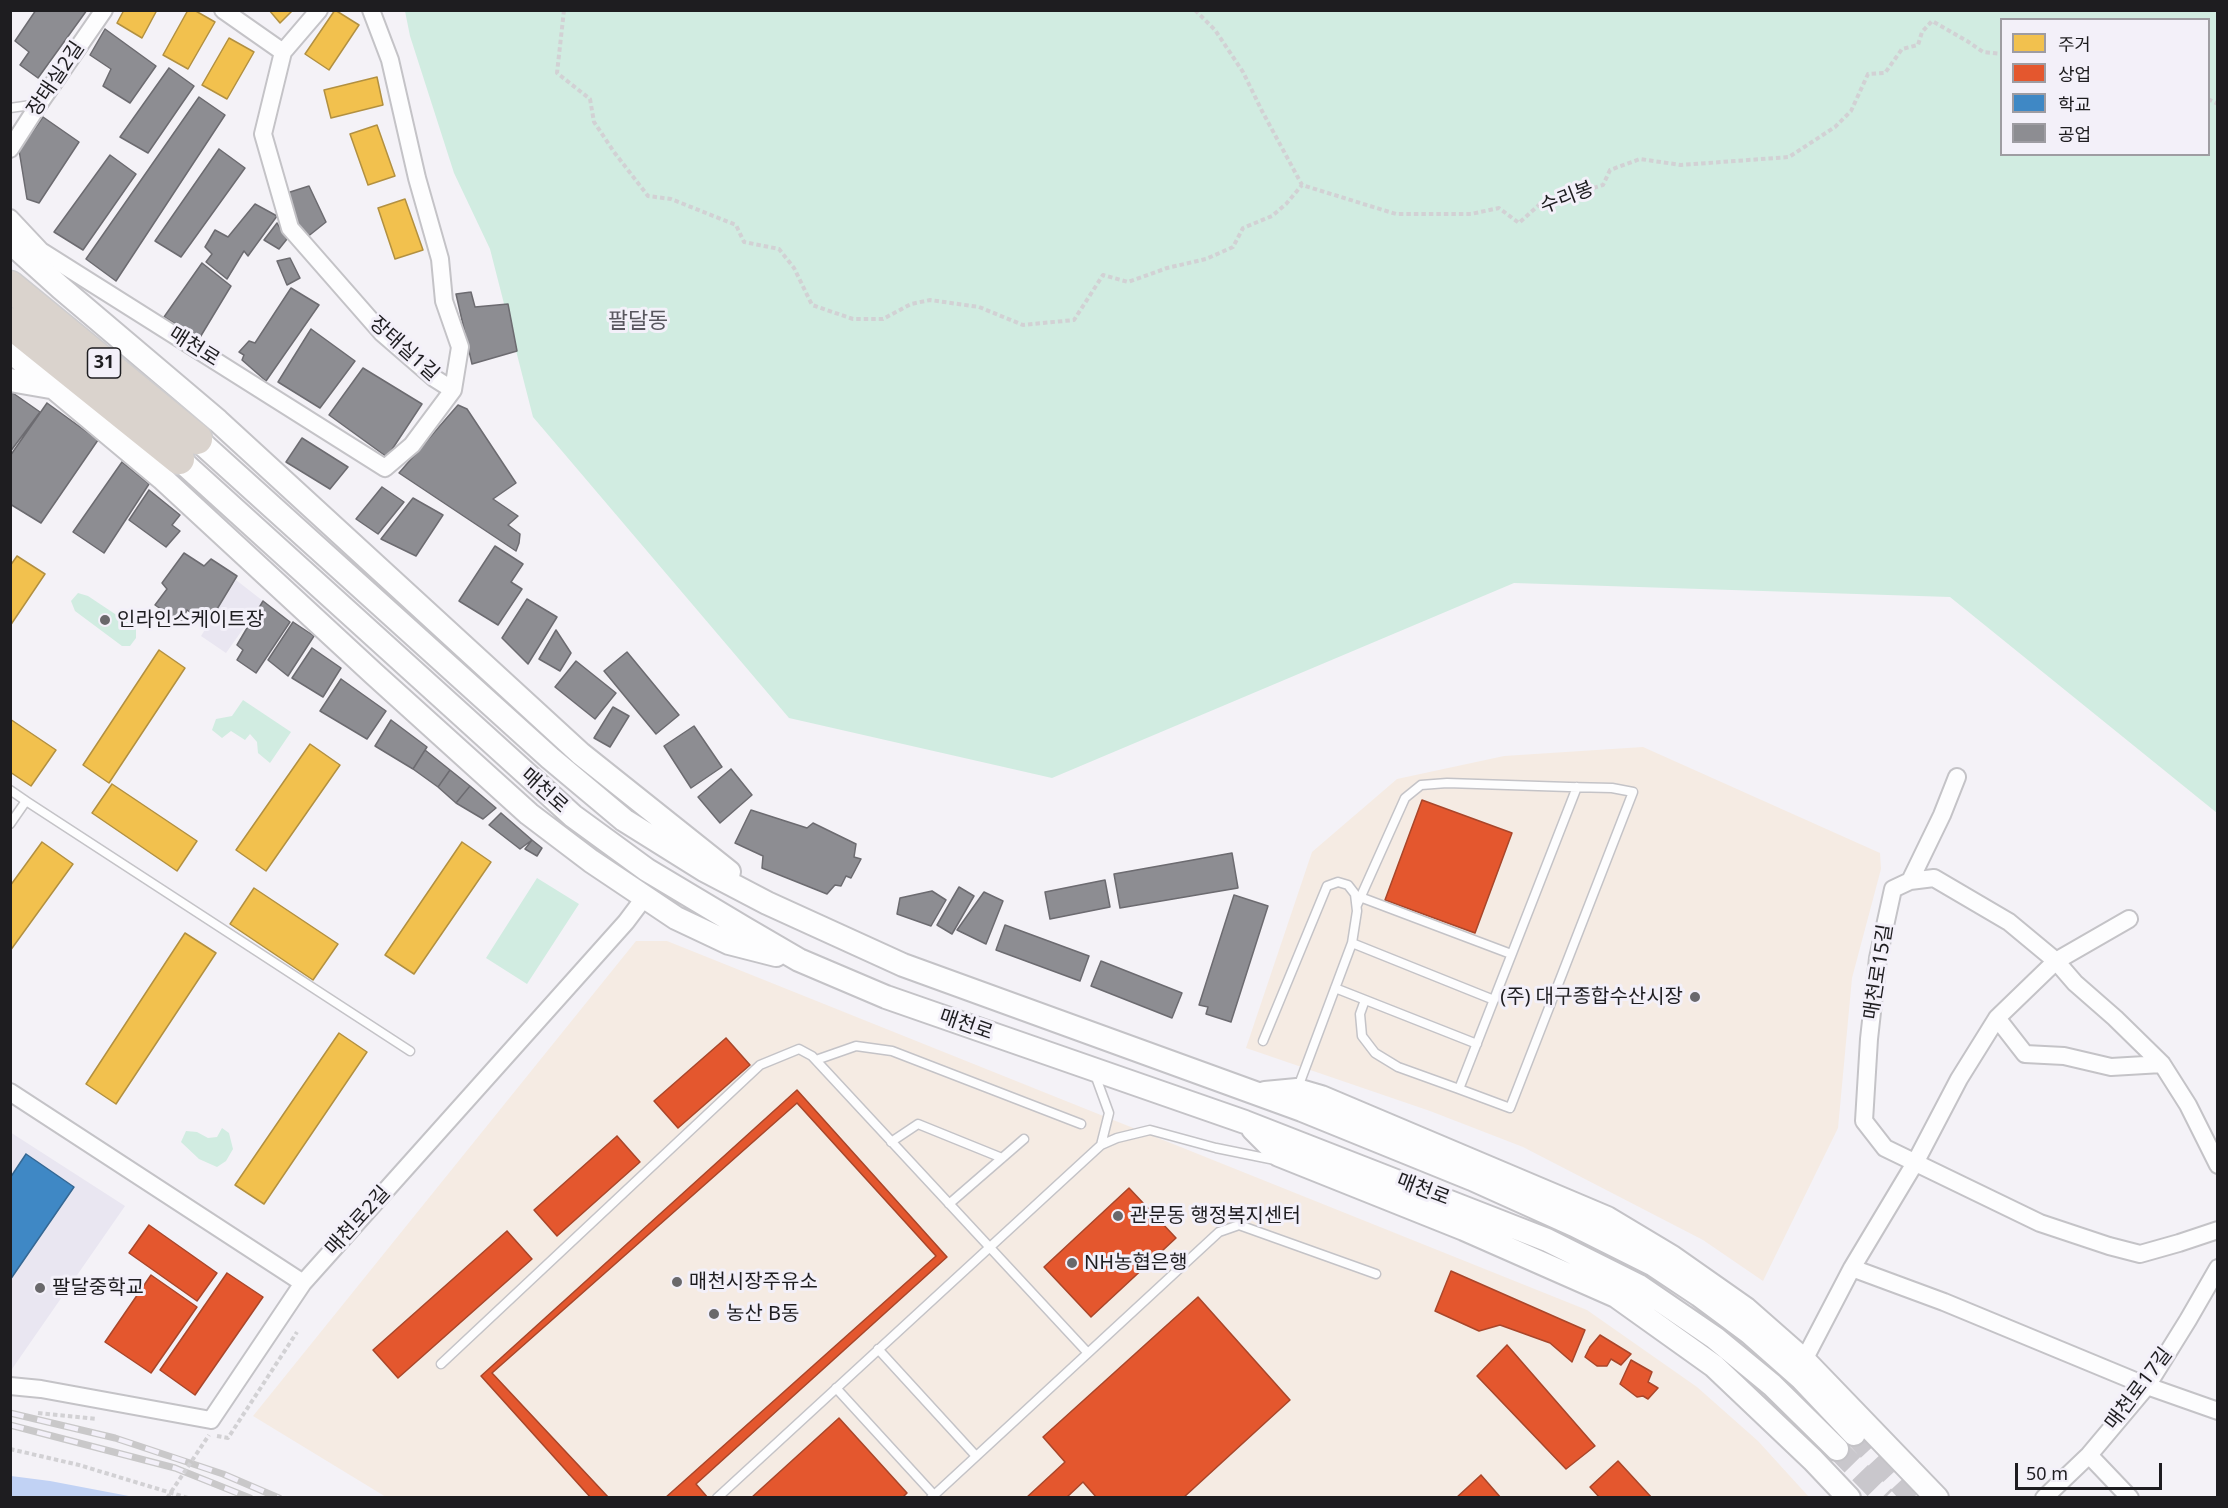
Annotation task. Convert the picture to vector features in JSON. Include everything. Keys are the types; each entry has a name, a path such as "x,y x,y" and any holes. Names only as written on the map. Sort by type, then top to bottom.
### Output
{"highway":[{"name":"31","path":"10,286 188,449"},
{"name":"31","path":"10,323 188,449"}],"main road":[{"path":"10,242 218,422 581,754 767,903"},
{"path":"10,351 58,388 162,478 529,814 644,898 676,918 729,943 799,960"},
{"path":"10,380 58,388"},
{"name":"매천로","path":"188,449 624,820 704,870 767,903 903,965 1257,1093 1473,1179 1654,1265 1699,1294 1750,1333 1801,1378 1845,1441 1715,1338 1639,1286 1547,1240 1245,1122 886,997 799,960 647,870 573,816 188,449"},
{"name":"31","path":"1257,1093 1297,1090 1321,1097 1607,1218 1672,1257 1746,1309 1804,1359 1937,1497"},
{"name":"31","path":"1245,1122 1279,1155 1464,1229 1616,1296 1714,1366 1849,1497"}],"street":[{"name":"장태실2길","path":"10,149 104,10"},
{"path":"223,10 283,52 319,10"},
{"name":"장태실1길","path":"283,52 263,134 290,228 382,333 434,378 453,390 460,347 444,301 440,260 417,178 390,60 371,10"},
{"name":"매천로","path":"10,218 41,251 385,468 412,445 453,390"},
{"name":"매천로15길","path":"1957,777 1942,815 1910,882 1893,889 1878,958 1869,1039 1864,1121 1885,1148 2040,1223 2109,1246 2140,1254 2217,1230"},
{"path":"1910,882 1934,878 2009,922 2056,961 2074,983 2115,1018 2162,1064 2188,1105 2217,1165"},
{"name":"매천로2길","path":"10,1386 41,1389 211,1420 303,1283 626,922 644,898"},
{"path":"1804,1359 1852,1268 1915,1163 1959,1079 1997,1018 2056,961 2128,919"},
{"path":"1997,1018 2025,1054 2064,1056 2111,1067 2162,1064"},
{"path":"10,1092 303,1283"},
{"path":"1852,1268 1944,1302 2147,1386 2217,1411"},
{"name":"매천로17길","path":"2044,1497 2089,1455 2147,1386 2217,1268"},
{"path":"2089,1455 2130,1497"}],"lane":[{"path":"10,108 39,104"},
{"path":"1297,1090 1352,944 1358,901 1405,798 1421,785 1447,783 1612,788 1633,792 1510,1108 1398,1067 1375,1053 1362,1036 1360,1014 1365,1000"},
{"path":"1459,1089 1577,787"},
{"path":"10,790 410,1051"},
{"path":"10,824 26,801"},
{"path":"1263,1041 1327,886 1338,882 1348,885 1358,901 1511,954"},
{"path":"1352,944 1494,1000"},
{"path":"1335,988 1477,1044"},
{"path":"816,1060 856,1046 892,1051 1081,1124"},
{"path":"441,1364 760,1065 799,1049 816,1060 1087,1352"},
{"path":"1092,1069 1109,1113 1101,1145"},
{"path":"891,1142 918,1124 1002,1158"},
{"path":"717,1497 1101,1145 1117,1138 1150,1130 1216,1148 1308,1167"},
{"path":"949,1204 1024,1139"},
{"path":"836,1388 932,1496 1219,1232 1239,1225 1376,1274"},
{"path":"878,1349 976,1456"}],"path":[{"path":"564,10 557,73 590,99 594,122 648,196 671,199 736,225 744,242 779,249 794,268 812,305 853,319 883,319 911,304 930,300 979,307 1023,325 1074,320 1102,275 1128,282 1167,268 1206,259 1233,247 1243,228 1272,216 1302,185 1243,72 1215,30 1195,10"},
{"name":"수리봉","path":"1302,185 1396,214 1471,214 1499,208 1519,223 1540,204 1603,184 1610,170 1640,159 1681,165 1789,157 1835,127 1851,111 1868,74 1885,73 1902,49 1918,45 1922,32 1932,21 1967,40 1983,52 2000,54"},
{"path":"167,1497 208,1435"},
{"path":"10,1449 79,1465 188,1497"}],"shaded area":[{"path":"236,580 263,601 226,653 201,636"},
{"path":"1643,747 1880,853 1881,869 1852,978 1838,1128 1763,1281 1703,1240 1523,1147 1430,1111 1246,1048 1312,852 1397,779 1504,756"},
{"path":"636,941 667,941 1587,1310 1697,1387 1758,1441 1809,1497 386,1497 253,1416"},
{"name":"팔달중학교","path":"10,1132 125,1206 12,1369 10,1369"}],"green space":[{"path":"405,11 2217,11 2217,813 1950,597 1514,583 1052,778 789,718 533,417 490,249 454,173 410,36"},
{"name":"인라인스케이트장","path":"78,593 88,596 136,628 136,638 130,646 122,646 75,611 71,601"},
{"path":"243,700 291,732 270,763 258,753 257,742 250,734 245,740 231,731 222,738 212,730 216,719 232,716"},
{"path":"537,878 579,904 527,984 486,958"},
{"path":"222,1128 229,1133 233,1149 226,1161 217,1167 199,1159 181,1142 186,1131 197,1132 208,1138 217,1137"}],"water":[{"path":"11,1476 50,1481 134,1497 11,1497"}],"building: 주거":[{"path":"124,10 157,10 142,38 117,23"},
{"path":"188,10 194,10 215,22 188,69 163,55"},
{"path":"269,10 293,10 280,23"},
{"path":"335,10 359,25 329,70 305,54"},
{"path":"229,38 254,52 227,99 202,85"},
{"path":"377,77 383,105 331,118 324,90"},
{"path":"377,125 395,176 368,185 350,134"},
{"path":"405,199 423,250 395,259 378,208"},
{"path":"17,556 45,574 10,626 10,566"},
{"path":"159,650 185,668 109,783 83,765"},
{"path":"10,719 56,750 31,786 10,772"},
{"path":"310,744 340,765 266,871 236,850"},
{"path":"112,784 197,841 177,871 92,813"},
{"path":"42,842 73,864 10,951 10,886"},
{"path":"462,842 491,862 414,974 385,955"},
{"path":"254,888 338,944 313,980 230,924"},
{"path":"185,933 216,953 116,1104 86,1084"},
{"path":"339,1033 367,1052 264,1204 235,1185"}],"building: 상업":[{"path":"1422,800 1512,833 1475,933 1385,900"},
{"path":"726,1038 750,1065 678,1128 654,1101"},
{"name":"농산 B동","path":"797,1090 947,1257 696,1484 708,1498 591,1498 481,1376"},
{"name":"농산 B동","path":"797,1103 936,1256 665,1498 609,1498 492,1373"},
{"path":"617,1136 640,1162 557,1236 534,1210"},
{"path":"1129,1188 1176,1238 1091,1317 1044,1267"},
{"path":"149,1225 217,1273 197,1301 129,1253"},
{"path":"507,1231 532,1259 398,1378 373,1350"},
{"path":"1451,1271 1585,1330 1572,1362 1550,1343 1500,1325 1479,1331 1435,1311"},
{"path":"227,1273 263,1297 195,1395 160,1370"},
{"path":"151,1275 197,1307 151,1373 105,1342"},
{"path":"1198,1297 1290,1400 1183,1498 1097,1498 1083,1482 1066,1498 1026,1498 1065,1462 1043,1437"},
{"path":"1600,1335 1631,1354 1621,1365 1611,1359 1607,1366 1597,1366 1585,1357"},
{"path":"1507,1345 1595,1446 1566,1469 1477,1376"},
{"path":"1631,1360 1652,1372 1648,1382 1658,1388 1648,1399 1643,1396 1637,1397 1620,1384"},
{"path":"839,1418 907,1493 902,1498 751,1498"},
{"path":"1618,1461 1652,1498 1600,1498 1590,1487"},
{"path":"1481,1475 1501,1498 1456,1498"}],"building: 학교":[{"path":"26,1154 74,1187 10,1280 10,1178"}],"building: 공업":[{"path":"36,10 87,10 38,78 20,65 29,52 15,41"},
{"path":"105,29 156,66 130,103 103,86 111,69 90,55"},
{"path":"169,68 194,86 148,153 120,137"},
{"path":"199,97 225,115 116,281 86,259"},
{"path":"43,117 79,142 39,203 27,199 19,150"},
{"path":"219,149 245,168 181,257 155,241"},
{"path":"110,155 136,174 83,250 54,232"},
{"path":"309,186 326,222 306,238 295,225 287,193"},
{"path":"255,204 277,216 248,256 244,251 227,279 206,262 212,254 205,247 215,230 228,237"},
{"path":"277,223 287,239 279,249 264,240"},
{"path":"290,258 300,278 287,285 277,261"},
{"path":"202,263 231,286 199,339 164,317"},
{"path":"291,288 319,305 266,381 242,360 244,355 239,352 249,341 255,343"},
{"path":"471,292 475,307 508,304 517,351 472,364 456,294"},
{"path":"311,329 355,361 320,408 278,382"},
{"path":"363,368 422,404 387,457 329,415"},
{"path":"10,391 40,412 10,452"},
{"path":"47,403 98,440 41,523 10,504 10,456"},
{"path":"458,405 467,409 516,483 493,499 518,516 508,525 520,534 516,551 399,473"},
{"path":"302,438 348,467 330,489 286,462"},
{"path":"122,462 149,484 104,553 73,532"},
{"path":"382,487 404,502 378,534 356,519"},
{"path":"149,490 180,515 172,525 180,531 166,547 129,520"},
{"path":"413,498 443,515 416,556 381,539"},
{"path":"495,546 523,564 511,582 522,589 498,625 459,601"},
{"path":"184,553 204,566 211,559 237,576 208,624 187,610 181,623 155,605 167,589 162,583"},
{"path":"527,599 557,617 528,664 502,638"},
{"path":"263,601 290,622 256,673 237,660 243,650 237,645"},
{"path":"293,622 314,636 288,676 268,660"},
{"path":"556,630 571,653 560,671 539,659"},
{"path":"312,648 341,668 323,697 292,678"},
{"path":"627,652 679,715 656,734 604,671"},
{"path":"576,661 616,693 595,719 555,687"},
{"path":"341,679 386,711 367,739 320,711"},
{"path":"613,707 629,716 610,747 594,738"},
{"path":"391,720 427,747 413,769 375,746"},
{"path":"694,726 722,767 691,788 664,746"},
{"path":"425,750 450,770 438,787 413,769"},
{"path":"731,769 752,795 720,823 698,797"},
{"path":"450,770 470,786 456,803 438,787"},
{"path":"470,786 496,808 483,819 456,803"},
{"path":"751,810 807,828 813,823 856,844 854,857 861,859 851,878 846,876 841,886 835,885 827,894 762,868 763,856 735,843"},
{"path":"501,813 532,840 520,849 489,825"},
{"path":"532,840 542,848 537,856 525,849"},
{"path":"1232,853 1238,888 1120,908 1114,874"},
{"path":"1105,880 1110,907 1050,919 1045,892"},
{"path":"959,887 974,896 952,934 937,925"},
{"path":"932,891 946,900 931,926 897,914 900,898"},
{"path":"984,892 1003,901 986,944 957,930"},
{"path":"1234,895 1268,906 1231,1022 1206,1014 1208,1007 1199,1005"},
{"path":"1005,925 1089,956 1080,981 996,950"},
{"path":"1101,961 1182,993 1172,1018 1091,986"}],"tunnel":[{"path":"1854,1434 1913,1498"},
{"path":"1837,1449 1885,1498"}],"railway":[{"path":"10,1413 115,1438 223,1474 279,1498"},
{"path":"10,1425 175,1468 250,1498"}],"place":[{"name":"인라인스케이트장","path":"105,620"},
{"name":"(주) 대구종합수산시장","path":"1695,997"},
{"name":"관문동 행정복지센터","path":"1118,1216"},
{"name":"NH농협은행","path":"1072,1263"},
{"name":"매천시장주유소","path":"677,1282"},
{"name":"팔달중학교","path":"40,1288"},
{"name":"농산 B동","path":"714,1314"}],"district":[{"name":"팔달동","path":"638,322"}]}
